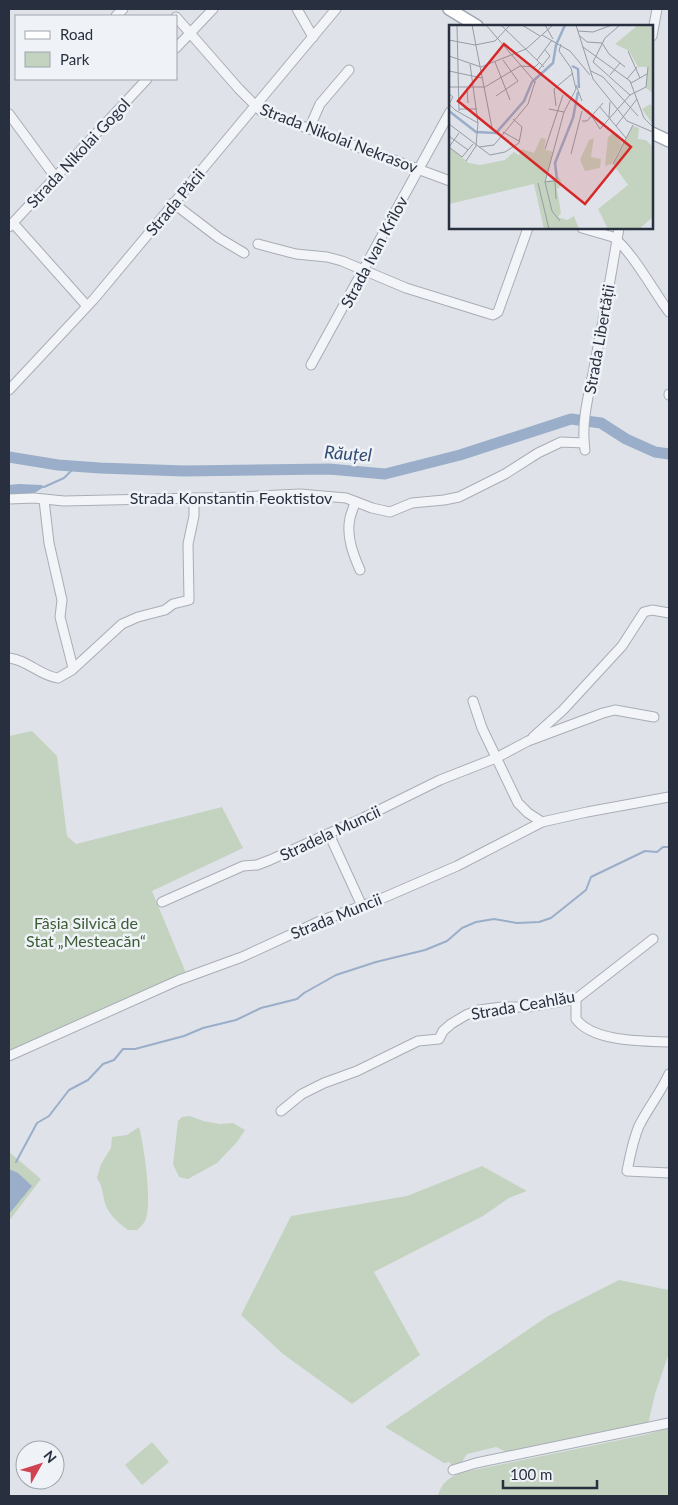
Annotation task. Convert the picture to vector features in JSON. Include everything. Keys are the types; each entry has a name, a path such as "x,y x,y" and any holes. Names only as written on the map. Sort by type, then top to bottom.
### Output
{"main road":[{"path":"449,9 475,25"},
{"path":"653,133 669,141"}],"street":[{"path":"178,46 213,9"},
{"path":"297,9 312,37"},
{"name":"Strada Păcii","path":"9,390 87,306 336,9"},
{"path":"653,31 657,9"},
{"name":"Strada Nikolai Nekrasov","path":"178,19 255,106 267,114 449,181"},
{"path":"309,129 320,104 349,70"},
{"name":"Strada Nikolai Gogol","path":"11,225 146,80"},
{"path":"9,114 56,178"},
{"name":"Strada Ivan Krîlov","path":"311,365 449,114"},
{"path":"173,203 224,241 244,253"},
{"path":"11,225 87,306"},
{"path":"258,244 296,254 327,257 342,261 406,288 495,315 507,288 528,229"},
{"path":"585,229 613,237 617,240 634,260 669,312"},
{"name":"Strada Libertății","path":"585,447 583,430 619,229"},
{"name":"Strada Konstantin Feoktistov","path":"9,499 194,498 300,494 346,498 390,512 412,503 454,498 506,474 538,453 561,442 585,447"},
{"path":"9,658 25,662 51,677 58,678 68,674 122,624 138,617 165,610 173,604 189,600 188,544 194,516 194,498"},
{"path":"44,500 49,543 62,600 60,617 73,668"},
{"path":"355,502 350,517 349,533 354,556 360,570"},
{"path":"528,741 562,710 622,646 641,614 647,610 652,610 669,614"},
{"path":"473,701 496,758 518,803 528,814 542,822"},
{"name":"Stradela Muncii","path":"162,902 235,869 243,866 257,865 270,860 329,834 440,780 496,758 528,741 610,710 654,717"},
{"name":"Strada Muncii","path":"9,1056 172,983 242,957 320,921 362,906 457,866 542,822 669,797"},
{"path":"329,834 362,906"},
{"name":"Strada Ceahlău","path":"281,1111 302,1094 324,1083 357,1071 418,1041 439,1039 443,1031 451,1024 473,1012 502,1007 528,1007 576,999 653,940"},
{"path":"576,999 576,1019 584,1027 612,1037 669,1042"},
{"path":"669,1074 660,1093 640,1124 627,1171 669,1173"},
{"path":"453,1470 476,1463 669,1423"}],"green space":[{"name":"Fâșia Silvică de Stat „Mesteacăn“","path":"32,731 57,756 67,836 76,844 222,807 243,848 152,891 186,973 9,1053 9,736"},
{"path":"190,1116 220,1124 233,1123 245,1130 237,1142 217,1163 188,1179 179,1177 173,1164 178,1121 182,1117"},
{"path":"139,1127 147,1175 147,1213 144,1222 137,1230 128,1230 115,1220 108,1210 97,1178 101,1164 111,1148 112,1137 127,1135"},
{"path":"9,1152 41,1179 9,1221"},
{"path":"482,1166 527,1191 509,1198 483,1216 374,1272 420,1355 352,1404 283,1354 241,1315 291,1216 407,1196"},
{"path":"619,1280 669,1290 669,1353 655,1394 648,1424 506,1452 496,1447 467,1454 462,1462 451,1466 450,1462 444,1463 385,1427 548,1316"},
{"path":"669,1428 669,1496 438,1496 447,1480 464,1472 644,1435"},
{"path":"152,1442 169,1462 142,1485 125,1465"}],"water":[{"path":"9,485 42,485 44,487 33,494 12,495 9,493"},
{"path":"9,1169 18,1173 32,1186 9,1214"}],"waterway":[{"name":"Răuțel","path":"9,457 58,465 100,468 184,471 329,469 385,474 460,455 571,419 601,423 626,439 655,452 669,454"},
{"path":"44,487 64,478 76,466"},
{"path":"16,1162 37,1123 49,1116 69,1090 88,1080 103,1064 114,1060 123,1049 135,1049 184,1036 203,1028 236,1020 261,1008 297,999 336,975 376,962 425,950 447,941 462,928 476,922 494,919 517,923 539,922 551,918 586,890 591,877 645,851 657,852 663,847 669,847"}]}
